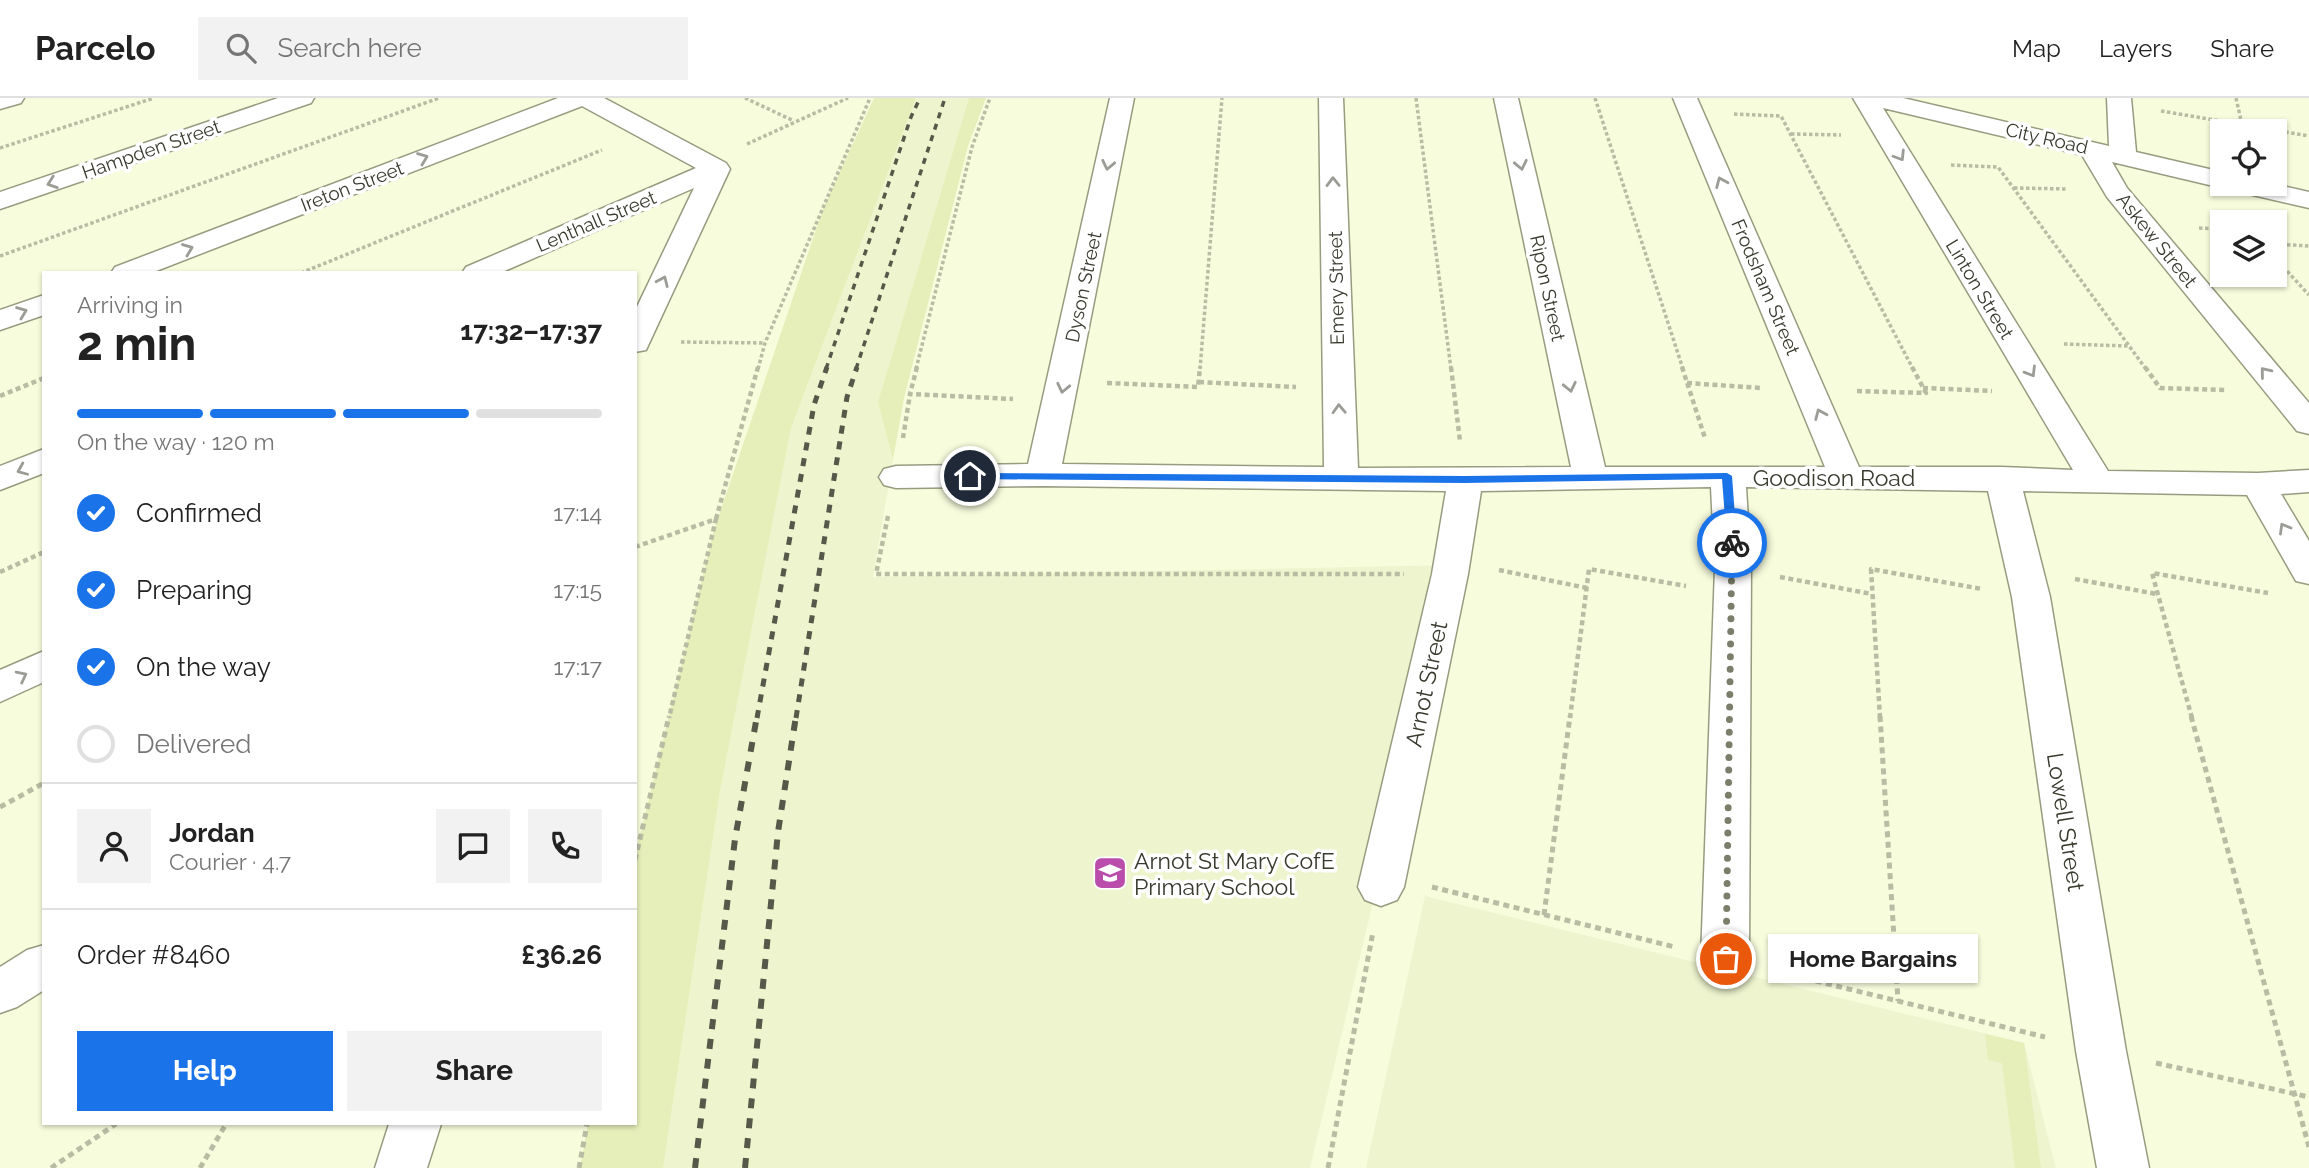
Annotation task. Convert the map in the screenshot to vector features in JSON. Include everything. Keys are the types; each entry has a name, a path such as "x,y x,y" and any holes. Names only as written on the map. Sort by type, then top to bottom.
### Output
{"street":[{"path":"0,102 12,98"},
{"name":"Hampden Street","path":"0,201 302,98"},
{"name":"Ireton Street","path":"130,271 580,98"},
{"path":"586,98 711,166 637,341"},
{"name":"Dyson Street","path":"1043,475 1122,98"},
{"name":"Emery Street","path":"1331,98 1341,477"},
{"name":"Ripon Street","path":"1506,98 1590,477"},
{"name":"Linton Street","path":"1865,98 2096,480"},
{"name":"City Road","path":"1872,98 2210,177"},
{"path":"2119,101 2123,156"},
{"name":"Frodsham Street","path":"1688,105 1846,477"},
{"name":"Askew Street","path":"2091,148 2116,191 2309,424"},
{"name":"Lenthall Street","path":"480,271 711,166"},
{"path":"2287,195 2309,200"},
{"path":"0,321 42,305"},
{"path":"0,479 42,461"},
{"name":"Goodison Road","path":"896,477 1043,475 1465,480 1722,476 2003,478 2258,484 2309,481"},
{"path":"1722,476 1731,499 1732,581 1726,959"},
{"name":"Lowell Street","path":"2003,478 2027,583 2101,1051 2123,1168"},
{"name":"Arnot Street","path":"1383,881 1451,567 1465,480"},
{"path":"2258,484 2309,572"},
{"path":"0,687 42,666"},
{"path":"0,992 42,966"},
{"path":"401,1168 415,1125"}],"path":[{"path":"0,148 154,98"},
{"path":"0,256 439,98"},
{"path":"745,98 795,122"},
{"path":"711,166 848,98"},
{"path":"637,851 716,519 765,343 870,98"},
{"path":"990,98 972,147 910,394 1198,387 1222,98"},
{"path":"1416,98 1465,480"},
{"path":"1595,98 1687,383 1722,476"},
{"path":"2236,98 2241,119"},
{"path":"2119,101 2211,119"},
{"path":"1687,383 1926,393 1781,116 1688,105"},
{"path":"306,271 648,132"},
{"path":"2287,132 2309,136"},
{"path":"1905,164 1998,167 2160,388 2282,391"},
{"path":"2013,188 2116,191"},
{"path":"2287,245 2309,246"},
{"path":"2287,271 2309,295"},
{"path":"2012,341 2129,346"},
{"path":"637,343 765,343"},
{"path":"0,396 42,379"},
{"path":"1199,382 1339,389"},
{"path":"1923,388 2043,393"},
{"path":"896,477 876,574 1451,567 1587,588"},
{"path":"637,546 716,519"},
{"path":"0,572 42,553"},
{"path":"1544,915 1589,569 1872,594"},
{"path":"1898,1001 1871,569 2157,594"},
{"path":"2270,593 2152,573 2309,1147"},
{"path":"0,807 42,784"},
{"path":"1328,1168 1383,881 1544,915 2101,1051 2309,1097"},
{"path":"51,1168 115,1125"},
{"path":"200,1168 225,1125"},
{"path":"579,1168 587,1125"}],"shaded area":[{"path":"874,98 916,98 791,428 720,791 663,1168 580,1168 588,1125 637,1125 637,848 713,533 823,209"},
{"name":"Arnot St Mary CofE Primary School","path":"916,98 969,98 878,402 893,460 873,577 1453,565 1310,1168 663,1168 720,791 791,428"},
{"path":"969,98 986,98 968,146 904,398 893,460 878,402"},
{"path":"1425,896 2024,1043 2056,1168 1366,1168"},
{"path":"1985,1034 2024,1043 2041,1168 2015,1168 2002,1063 1988,1060"}],"railway":[{"path":"826,369 911,117 920,98"},
{"path":"856,369 945,98"},
{"path":"757,718 814,405 827,367"},
{"path":"796,718 847,397 857,367"},
{"path":"695,1168 735,839 757,716"},
{"path":"745,1168 778,832 796,716"}],"way so far":[{"path":"1726,959 1732,543"}],"place":[{"name":"Arnot St Mary CofE Primary School","path":"1110,873"},
{"name":"Home Bargains","path":"1726,959"}],"route":[{"path":"970,476 1465,480 1718,475 1727,476 1731,499 1732,543"}]}
